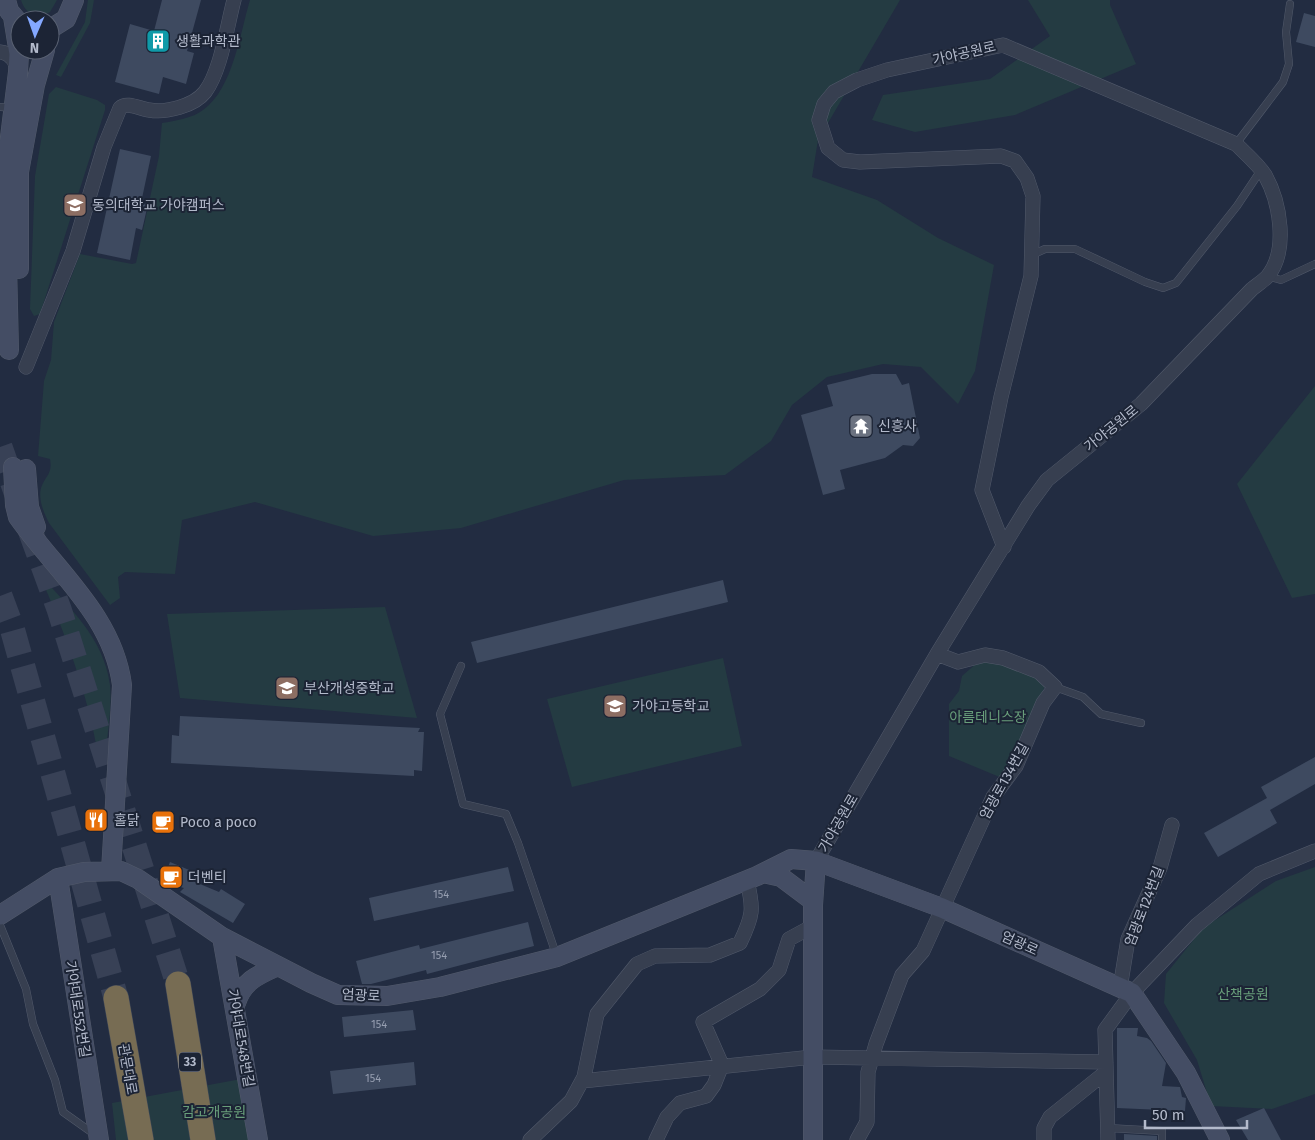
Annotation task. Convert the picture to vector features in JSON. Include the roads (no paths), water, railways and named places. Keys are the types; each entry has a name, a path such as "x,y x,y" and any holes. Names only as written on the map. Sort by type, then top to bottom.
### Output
{"highway":[{"name":"33","path":"178,984 203,1140"},
{"name":"관문대로","path":"116,998 141,1140"}],"street":[{"path":"60,24 66,19 74,0"},
{"path":"26,367 73,251 104,147 120,108 126,105 149,110 172,109 198,98 206,92 216,66 234,0"},
{"name":"가야공원로","path":"813,1140 813,926 816,861 938,654 1004,547 1028,506 1047,480 1141,404 1252,289 1267,276 1277,255 1281,217 1268,181 1261,170 1236,144 1004,45 885,70 849,84 834,92 824,104 819,120 828,148 842,160 860,162 1002,156 1015,162 1027,178 1033,196 1031,276 1001,397 982,490 1004,547"},
{"path":"3,53 14,60 18,72"},
{"path":"15,348 19,303 8,232 5,171 7,107 18,72 17,60"},
{"path":"8,232 35,85 42,60"},
{"path":"124,874 122,685 120,670 100,621 18,517 15,505 20,468 29,507 38,530 111,624 130,669 131,709 123,852 124,874"},
{"path":"938,654 958,662 985,655 1003,658 1039,672 1055,687"},
{"name":"엄광로134번길","path":"857,1140 867,1122 868,1072 902,976 923,952 993,797 1016,766 1043,703 1055,687"},
{"name":"엄광로124번길","path":"1126,990 1128,940 1160,868 1172,825"},
{"path":"1108,1134 1106,1030 1126,990 1197,925 1259,874 1315,851"},
{"name":"엄광로","path":"124,874 222,937 338,995 387,996 440,987 557,957 755,877 791,859 816,861 942,908 1126,990"},
{"path":"0,915 58,878 92,872 124,874"},
{"path":"64,917 70,892 77,882 92,872"},
{"path":"530,1140 571,1101 582,1081 597,1014 638,964 655,956 710,955 740,943 749,925 755,877 781,877 814,900"},
{"name":"가야대로552번길","path":"58,878 98,1138"},
{"path":"656,1140 667,1117 680,1103 706,1096 714,1085 722,1067 703,1022 760,989 779,970 789,940 813,926"},
{"name":"가야대로548번길","path":"222,937 236,1003 258,1140"},
{"path":"236,1003 240,990 253,977 278,966"},
{"path":"1126,990 1186,1073 1220,1140"},
{"path":"582,1081 813,1057 1106,1067"},
{"path":"1044,1140 1044,1128 1050,1116 1106,1067"}],"lane":[{"path":"1236,144 1283,82 1289,64 1286,32 1290,4"},
{"path":"1032,255 1045,248 1075,249 1162,288 1176,283 1237,206 1261,170"},
{"path":"1267,276 1281,280 1315,264"},
{"path":"461,666 440,714 464,804 506,814 518,843 557,957"},
{"path":"1055,687 1082,697 1101,714 1141,723"},
{"path":"0,925 26,990 34,1024 55,1080 63,1112 98,1138"},
{"path":"1108,1134 1162,1131 1162,1140"}],"tunnel":[{"path":"0,447 17,495"},
{"path":"30,530 59,609 178,984"},
{"path":"0,596 12,628 116,998"}],"place":[{"name":"생활과학관","path":"158,41"},
{"name":"동의대학교 가야캠퍼스","path":"75,205"},
{"name":"신흥사","path":"861,426"},
{"name":"부산개성중학교","path":"287,688"},
{"name":"가야고등학교","path":"615,706"},
{"name":"홀닭","path":"96,820"},
{"name":"Poco a poco","path":"163,822"},
{"name":"더벤티","path":"171,877"}],"park label":[{"name":"아름테니스장","path":"988,717"},
{"name":"산책공원","path":"1243,994"},
{"name":"감고개공원","path":"214,1112"}]}
